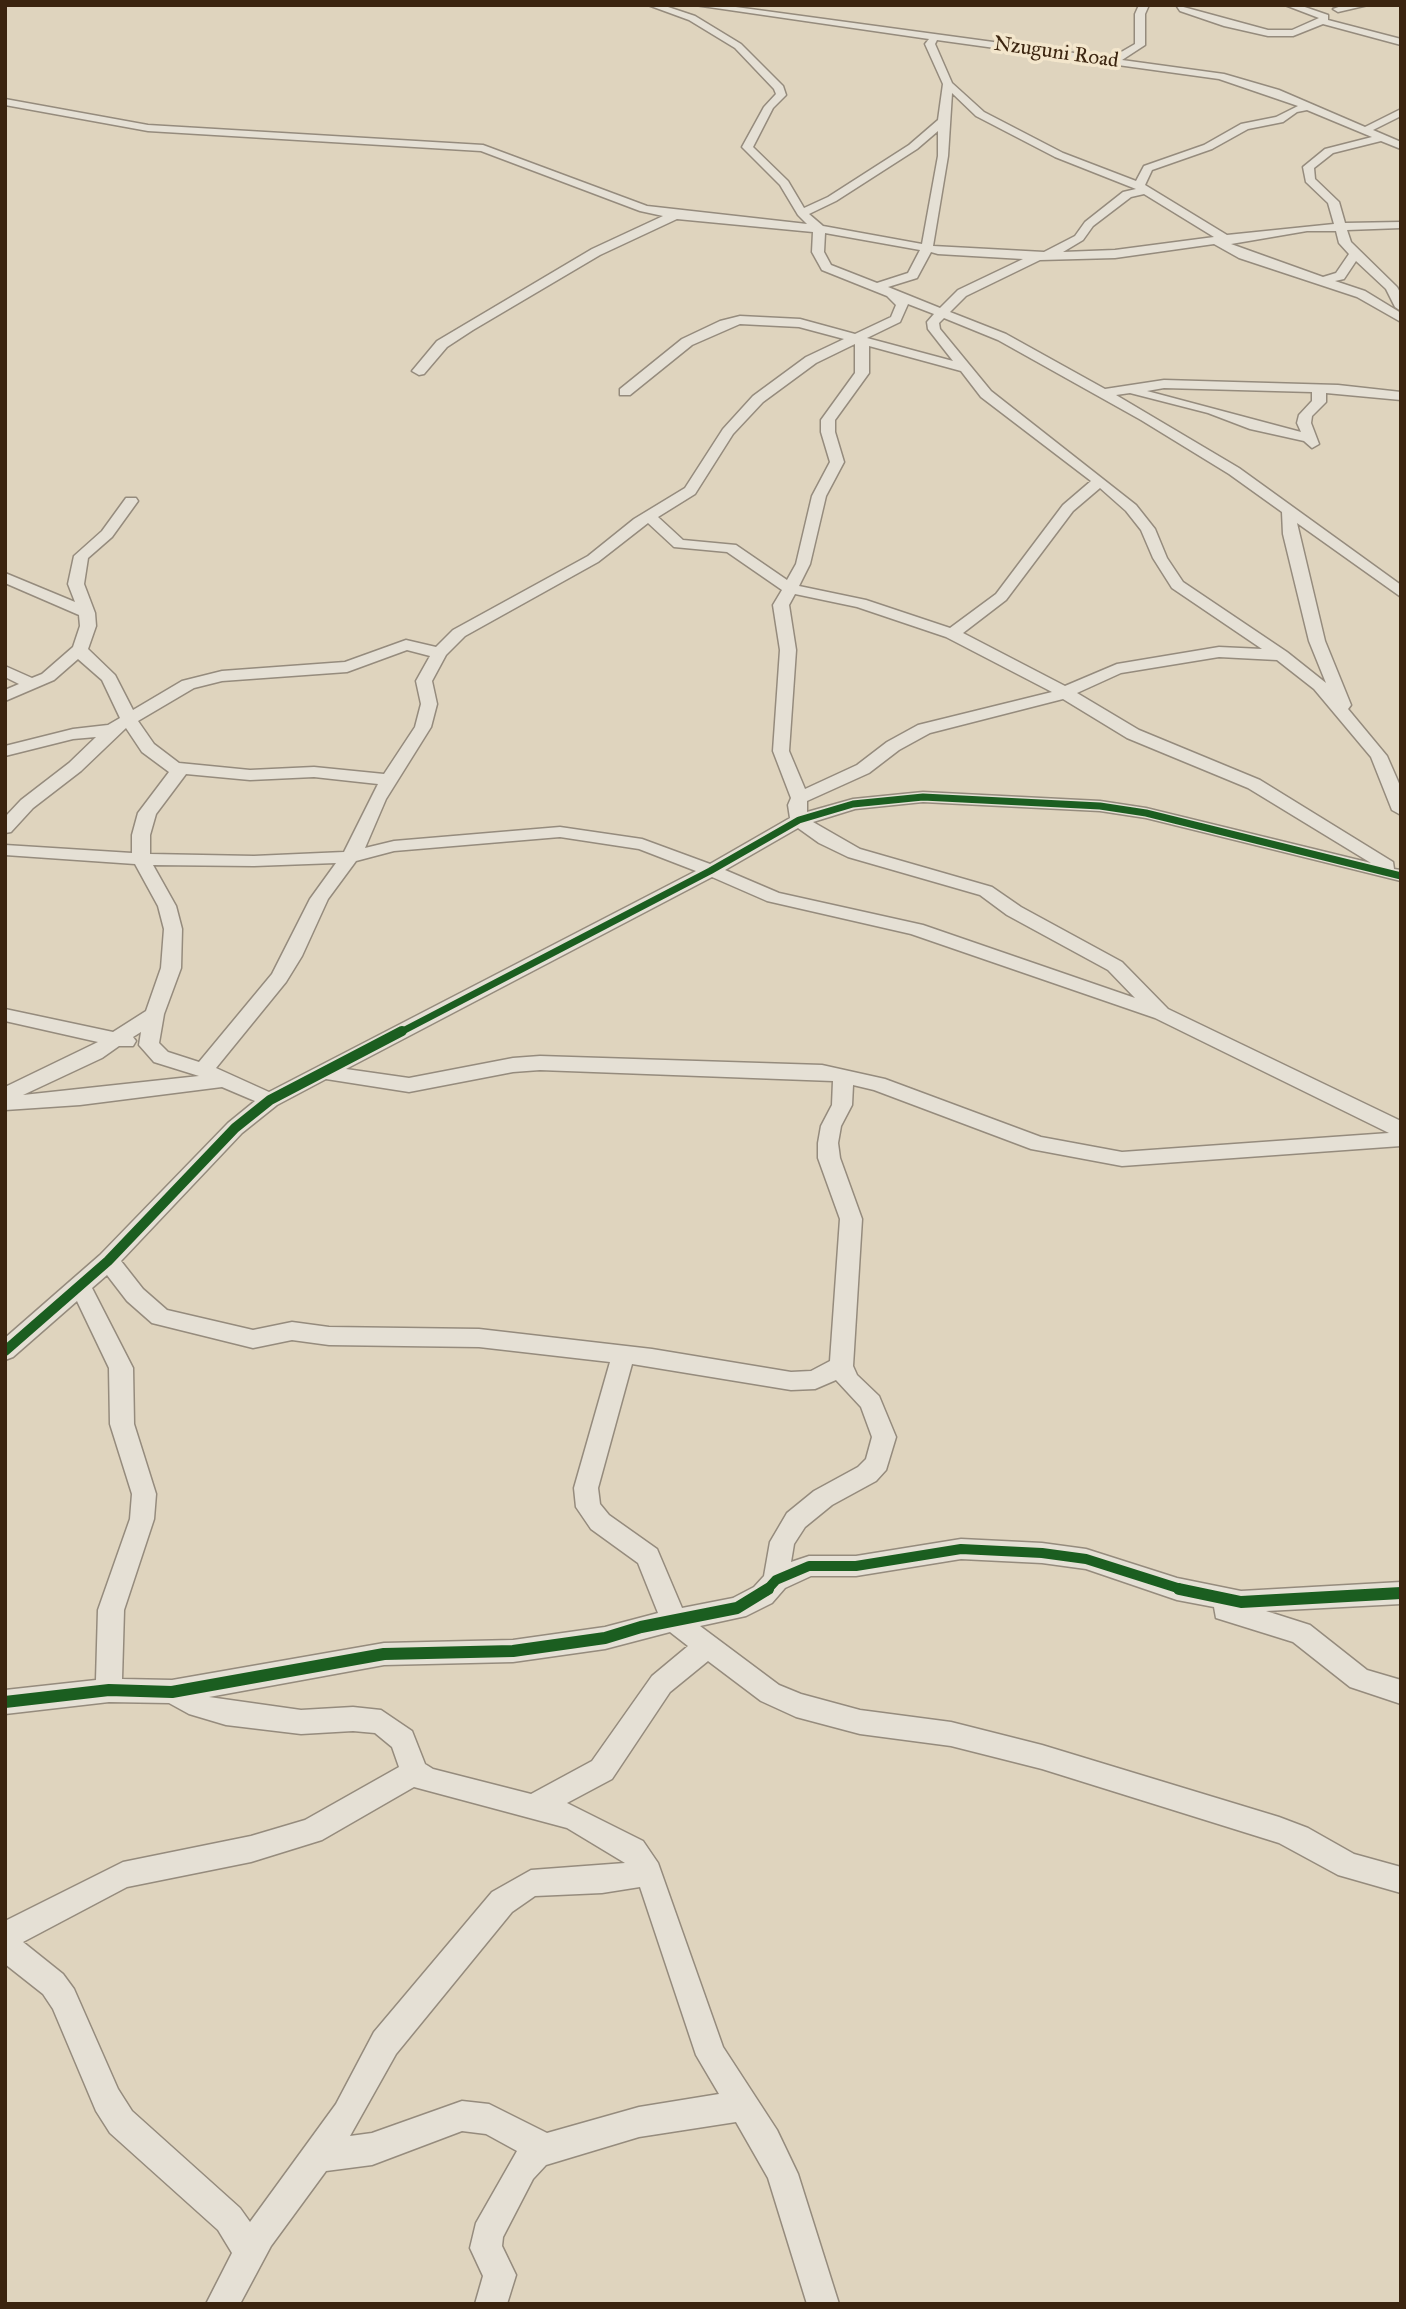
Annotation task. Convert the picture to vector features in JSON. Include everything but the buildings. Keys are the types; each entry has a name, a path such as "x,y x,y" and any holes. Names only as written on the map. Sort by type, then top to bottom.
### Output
{"street":[{"path":"652,5 692,18 738,46 779,88 780,95 767,109 747,147 784,183 802,213 819,229 818,252 826,267 1002,337 1103,393 1234,471 1401,592"},
{"name":"Nzuguni Road","path":"699,5 1241,80 1401,146"},
{"path":"1113,61 1140,45 1140,14 1144,5"},
{"path":"1181,5 1183,9 1227,24 1268,33 1293,33 1341,7 1364,5"},
{"path":"1289,5 1323,19 1401,42"},
{"path":"935,37 931,48 948,84 980,114 1059,155 1142,188 1242,255 1360,295 1401,318"},
{"path":"875,288 912,275 928,249 943,156 943,121 948,84"},
{"path":"5,102 169,130 485,148 644,209 675,215 819,229 928,249 1041,256 1133,253 1342,225 1401,225"},
{"path":"1142,188 1148,167 1208,147 1245,126 1279,120 1293,110 1309,106"},
{"path":"1366,130 1401,112"},
{"path":"802,213 828,201 913,147 943,121"},
{"path":"1382,138 1329,151 1308,167 1310,180 1333,202 1342,225 1342,237 1355,254 1391,287 1401,307"},
{"path":"1142,188 1127,194 1089,224 1079,238 962,293 933,322 933,326 963,368 995,402 1100,481 1148,528 1160,558 1177,585 1281,655 1320,686 1379,756 1401,810"},
{"path":"644,209 649,218 648,230"},
{"path":"419,371 442,344 469,327 596,252 648,230 675,215"},
{"path":"1320,282 1340,276 1355,254"},
{"path":"203,1070 279,978 293,956 319,899 364,835 374,804 427,718 429,704 423,686 439,653 459,633 593,559 649,516 690,491 727,432 758,399 803,365 897,318 903,307 892,294"},
{"path":"625,392 687,342 732,321 790,321 859,337 963,368"},
{"path":"859,337 864,350 862,373 830,413 828,432 837,462 819,496 803,564 781,605 788,650 780,736 785,763 800,798 797,811 799,820 825,839 863,856 986,891 1014,911 1115,967 1162,1014"},
{"path":"1103,393 1164,384 1401,396"},
{"path":"1124,389 1212,410 1255,426 1311,441 1304,423 1306,415 1319,402 1319,391"},
{"path":"952,634 1001,597 1068,508 1100,481"},
{"path":"5,696 34,684 80,649 88,626 87,613 76,584 78,562 107,534 131,501"},
{"path":"1289,511 1290,534 1317,640 1348,717"},
{"path":"649,516 680,544 731,548 789,588 861,603 952,634 1067,694 1133,734 1254,785 1357,845 1399,875"},
{"path":"5,577 87,613"},
{"path":"5,828 27,804 75,767 113,730 196,681 347,667 406,645 439,653"},
{"path":"80,649 112,683 129,720 148,748 177,768 250,775 314,772 389,780"},
{"path":"800,798 863,769 893,746 924,729 1067,694 1085,683 1133,664 1219,652 1281,655"},
{"path":"5,671 34,684"},
{"path":"5,751 66,735 113,730"},
{"path":"150,1049 154,1014 171,968 173,929 167,906 141,859 145,817 178,776 177,768"},
{"path":"5,1351 108,1261 235,1128 270,1100 710,872 799,820 853,804 923,797 1100,806 1146,813 1399,875"},
{"path":"5,850 141,859 254,861 349,857 394,846 560,832 653,847 789,902 916,929 1162,1014 1401,1130"},
{"path":"5,1095 120,1040 154,1014"},
{"path":"5,1015 150,1049 169,1060 203,1070 270,1100"},
{"path":"324,1072 409,1085 513,1065 540,1063 738,1069 843,1076 878,1084 1007,1135 1087,1155 1149,1158 1401,1139"},
{"path":"776,1580 782,1542 796,1520 823,1498 867,1474 877,1463 884,1437 872,1402 848,1381 841,1366 851,1219 829,1158 828,1143 831,1126 842,1105 843,1076"},
{"path":"5,1103 229,1083"},
{"path":"229,1083 238,1104 235,1128"},
{"path":"108,1261 135,1295 160,1317 253,1339 292,1331 329,1336 399,1338 443,1335 652,1358 791,1381 815,1380 841,1366"},
{"path":"80,1287 114,1349 121,1368 122,1424 144,1494 142,1519 111,1610 109,1690"},
{"path":"623,1356 586,1488 586,1500 600,1522 648,1556 674,1621 705,1648 770,1693 796,1705 860,1722 987,1741 1042,1757 1279,1830 1298,1837 1348,1866 1401,1880"},
{"path":"5,1702 109,1690 172,1692 384,1654 513,1651 605,1638 737,1608 763,1595 776,1580 809,1566 856,1566 961,1549 1042,1553 1086,1559 1201,1594 1256,1602 1401,1593"},
{"path":"1201,1594 1217,1607 1301,1633 1359,1679 1401,1692"},
{"path":"535,1806 602,1770 661,1684 705,1648"},
{"path":"172,1692 198,1706 226,1713 302,1722 353,1719 381,1722 402,1739 415,1772 426,1780 535,1806 589,1824 633,1850 648,1872 710,2055 766,2141 782,2174 823,2304"},
{"path":"5,1936 123,1875 251,1849 312,1831 415,1772"},
{"path":"222,2304 249,2251 347,2115 385,2043 502,1902 531,1883 602,1880 648,1872"},
{"path":"5,1946 53,1984 64,1999 107,2100 121,2122 229,2219 249,2251"},
{"path":"491,2304 500,2275 486,2248 487,2234 522,2168 543,2148 639,2122 743,2106"},
{"path":"319,2155 372,2149 462,2116 489,2119 543,2148"}],"cycle path":[{"path":"5,1351 108,1261 235,1128 270,1100 710,871 799,820 853,804 923,797 1100,806 1146,813 1401,876"},
{"path":"5,1702 109,1690 172,1692 384,1654 513,1651 605,1638 641,1627 737,1608 763,1595 776,1580 809,1566 856,1566 961,1549 1042,1553 1086,1559 1177,1589 1241,1602 1401,1593"}]}
